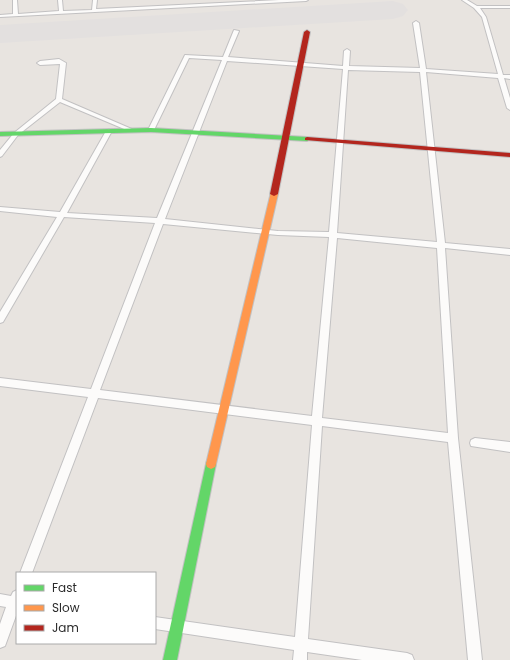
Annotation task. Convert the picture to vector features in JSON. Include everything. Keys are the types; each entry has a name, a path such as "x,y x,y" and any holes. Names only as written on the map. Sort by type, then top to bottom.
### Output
{"street":[{"path":"15,0 16,15"},
{"path":"60,0 61,12"},
{"path":"94,10 95,0"},
{"path":"156,0 156,7"},
{"path":"0,16 94,10 124,6 156,7 213,2 306,0"},
{"path":"464,0 476,7 484,17 510,108"},
{"path":"476,7 510,7"},
{"path":"416,23 423,70 441,247 453,438 475,660"},
{"path":"26,572 160,221 236,31"},
{"path":"170,660 223,409 266,232 307,32"},
{"path":"300,660 317,420 348,51"},
{"path":"151,130 187,56 347,68 423,70 510,77"},
{"path":"0,154 16,134 59,100 63,63 59,61 40,63"},
{"path":"59,100 131,130"},
{"path":"0,134 151,130 340,141 510,155"},
{"path":"0,320 62,215 109,131"},
{"path":"0,209 62,215 160,221 266,232 332,235 441,247 510,252"},
{"path":"0,382 453,438"},
{"path":"475,443 510,447"},
{"path":"0,600 16,600 0,641"},
{"path":"156,622 407,660"}],"runway":[{"path":"0,34 393,10"}],"traffic: fast":[{"path":"0,134 151,130 307,139"},
{"path":"170,660 211,464"}],"traffic: slow":[{"path":"211,464 274,194"}],"traffic: jam":[{"path":"274,194 307,32"},
{"path":"307,139 510,155"}]}
